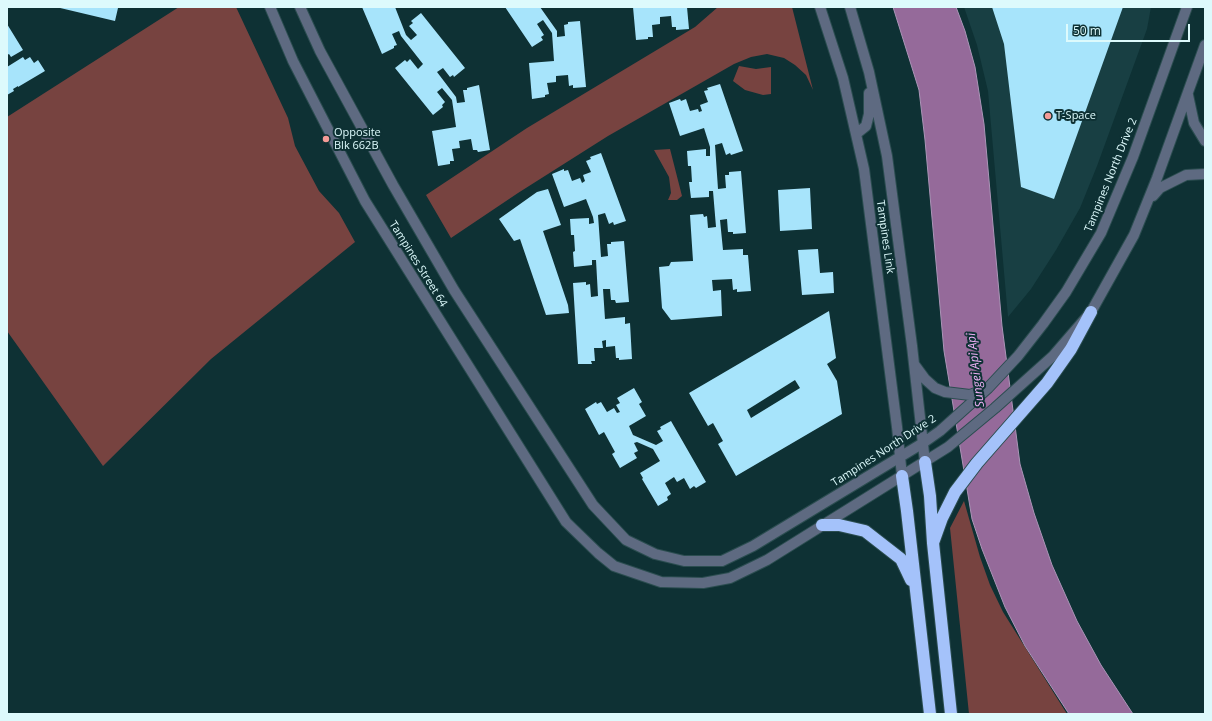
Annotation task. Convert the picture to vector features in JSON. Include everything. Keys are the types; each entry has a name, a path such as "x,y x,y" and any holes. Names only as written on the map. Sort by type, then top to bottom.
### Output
{"highway":[{"path":"933,543 942,518 955,492 1047,383 1071,349 1091,312"},
{"path":"925,462 930,496 933,543 951,714"},
{"path":"902,476 930,714"},
{"path":"822,526 839,525 865,531 901,559 915,588"}],"street":[{"name":"Tampines Street 64","path":"270,7 293,61 365,201 566,522 598,553 614,566 661,582 703,583 730,578 767,560 822,526"},
{"name":"Tampines Street 64","path":"300,7 320,51 392,185 454,290 593,505 626,540 654,554 684,561 722,561"},
{"name":"Tampines Link","path":"820,7 843,78 864,169 902,476"},
{"name":"Tampines Link","path":"850,7 869,72 887,156 925,462"},
{"name":"Tampines North Drive 2","path":"722,561 754,546 923,443 988,388 1018,356 1066,292 1101,233 1133,157 1187,7"},
{"path":"822,526 948,447 1020,386 1052,356 1091,312 1134,235 1205,45"},
{"path":"856,134 866,126 869,114 869,72"},
{"path":"1188,93 1194,123 1205,141"},
{"path":"1147,202 1160,188 1169,182 1186,175 1205,174"},
{"path":"914,364 925,379 935,388 945,392 970,395 988,388"}],"shaded area":[{"path":"179,7 236,7 288,118 295,146 319,191 339,213 355,242 211,359 103,466 7,331 7,117"},
{"path":"718,7 792,7 813,90 806,75 784,58 767,54 751,57 734,64 608,136 518,193 451,238 426,195 527,128 695,27"},
{"path":"964,7 1151,7 1147,29 1080,208 1056,250 1031,289 1008,317 988,91 977,45"},
{"path":"739,66 756,69 771,67 771,94 763,95 745,90 733,81"},
{"path":"670,149 682,196 677,200 668,200 671,193 669,177 654,150"},
{"path":"964,501 980,557 990,585 1003,612 1067,714 969,714 950,528"}],"water":[{"name":"Sungei Api Api","path":"893,7 956,7 965,31 975,67 984,124 1002,326 1020,464 1034,513 1052,565 1077,621 1101,665 1133,714 1069,714 1025,646 1005,607 982,549 972,519 944,351 925,140 919,90"}],"building":[{"path":"56,7 114,7 118,8 115,21"},
{"path":"362,7 395,7 406,35 411,40 417,35 409,26 413,23 411,21 421,13 465,68 454,77 453,75 450,77 443,68 437,72 456,97 457,103 465,102 463,90 479,85 490,150 478,152 477,150 473,150 471,139 459,141 460,148 452,149 454,161 450,161 450,164 438,166 432,131 456,127 452,100 442,88 437,92 445,102 442,105 443,107 433,115 395,68 405,60 407,62 410,59 418,69 423,64 401,36 399,31 392,34 397,45 382,54"},
{"path":"505,7 540,7 557,31 557,37 565,36 564,25 568,24 568,22 580,21 586,87 573,88 573,85 569,86 568,75 556,76 556,82 547,83 549,94 545,95 545,97 532,99 529,63 554,61 552,33 543,20 537,24 544,35 541,37 543,40 532,47"},
{"path":"633,7 687,7 689,29 676,30 676,27 672,27 671,16 660,17 660,24 652,25 653,37 636,40"},
{"name":"T-Space","path":"992,7 1123,7 1054,199 1021,187 1004,44"},
{"path":"7,24 23,50 11,57 9,54 7,55"},
{"path":"23,57 25,60 30,57 34,63 38,60 45,71 13,89 14,91 7,95 7,67"},
{"path":"720,84 743,151 726,155 722,143 715,145 718,189 726,188 725,175 729,175 729,172 741,171 746,233 733,234 733,232 728,232 727,219 720,220 723,250 743,249 743,255 748,255 751,291 737,292 737,289 733,290 732,279 712,280 713,291 721,290 722,316 671,320 662,308 659,267 669,266 671,262 693,261 690,215 703,214 704,217 707,216 708,228 716,227 713,191 709,191 709,197 691,198 689,182 692,182 691,166 688,166 687,151 706,149 706,156 710,156 710,147 704,128 680,136 669,103 680,99 681,101 686,99 690,111 698,109 699,112 702,111 700,105 708,102 704,91 708,90 707,88"},
{"path":"601,153 626,221 614,225 613,222 609,224 605,213 598,215 601,257 608,256 607,244 611,244 611,242 624,241 629,302 616,303 615,300 611,300 610,289 603,289 605,319 625,317 625,324 630,323 632,359 619,360 619,358 616,358 615,346 606,347 606,340 602,341 603,348 594,348 595,361 591,361 592,364 578,364 573,283 586,282 586,285 590,284 591,297 598,296 596,260 592,260 592,265 574,267 574,235 571,235 570,219 589,218 589,224 594,223 586,199 564,207 552,174 564,169 564,171 568,170 572,181 580,178 582,183 585,181 583,175 591,172 586,161 591,159 590,157"},
{"path":"810,188 812,229 780,231 778,190"},
{"path":"548,189 561,225 543,231 568,305 569,313 546,315 520,239 514,241 499,219 537,192"},
{"path":"818,249 820,273 833,272 834,293 802,295 798,250"},
{"path":"829,311 836,358 827,364 837,381 842,414 736,476 718,444 723,441 713,423 708,426 689,393","holes":["795,380 800,388 751,418 747,410"]},
{"path":"634,388 642,402 639,404 646,416 629,426 633,435 656,445 663,441 657,431 661,429 660,427 671,421 706,482 696,488 694,486 690,489 684,478 677,482 674,477 665,483 671,494 667,497 668,500 658,506 640,473 660,461 653,449 637,442 634,443 638,451 634,453 637,458 620,468 612,454 615,452 604,432 599,435 585,409 596,402 597,404 601,402 607,412 614,408 617,413 620,412 616,405 620,403 617,398"}],"place":[{"name":"T-Space","path":"1048,116"},
{"name":"Opposite Blk 662B","path":"326,139"}]}
